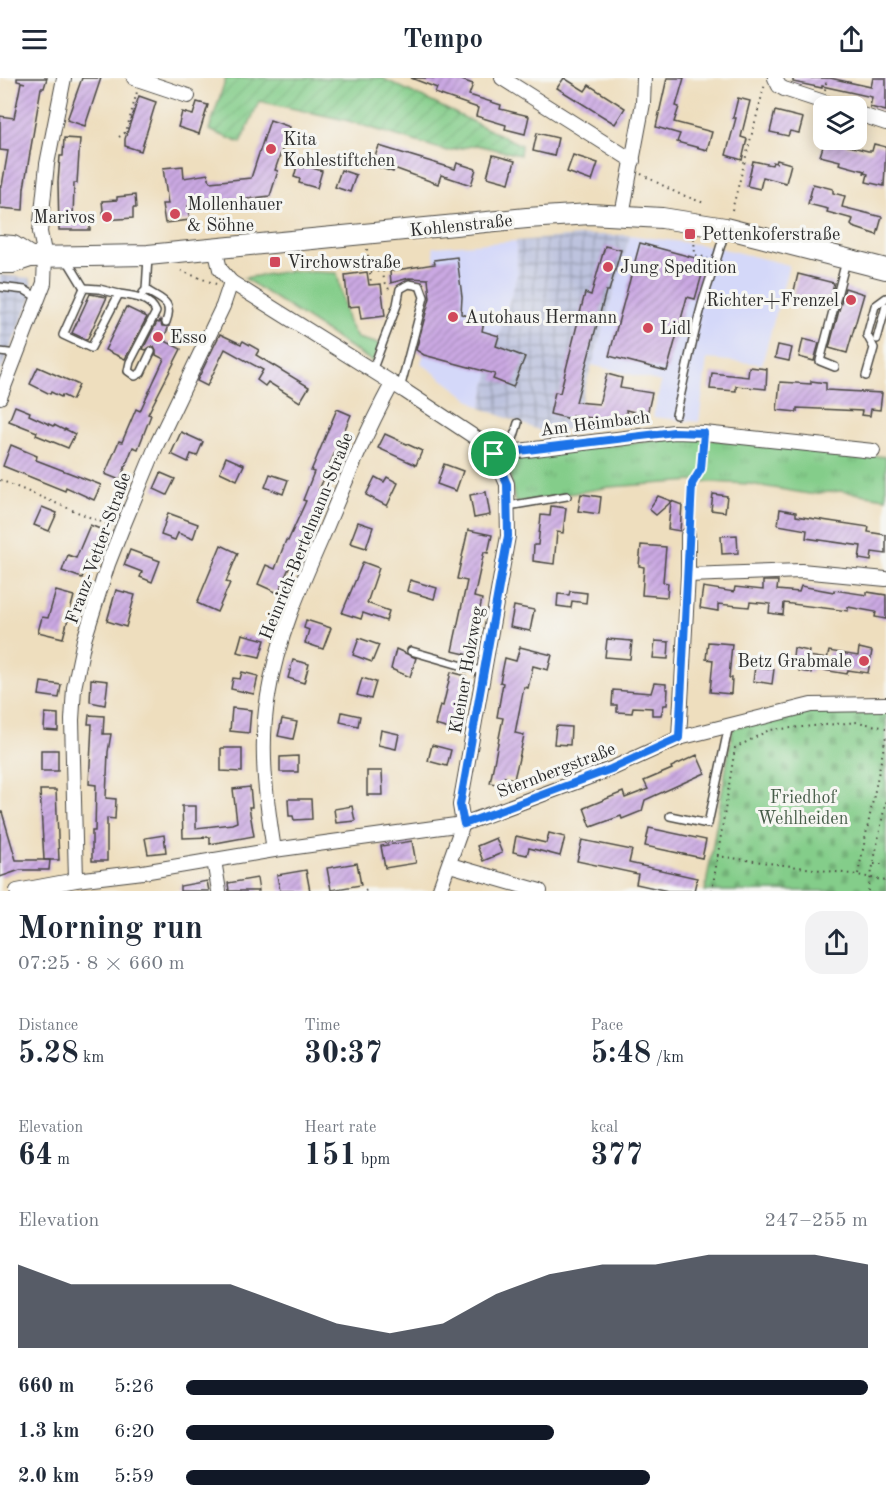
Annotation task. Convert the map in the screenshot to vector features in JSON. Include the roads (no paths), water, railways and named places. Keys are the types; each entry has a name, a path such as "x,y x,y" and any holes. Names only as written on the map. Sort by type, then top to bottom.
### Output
{"main road":[{"name":"Kohlenstraße","path":"0,263 12,263 38,257 148,255 527,218 590,214 680,220 729,219 886,269"},
{"name":"Kohlenstraße","path":"0,245 13,246 38,257"}],"street":[{"path":"0,397 44,283 38,257 46,164 64,78"},
{"path":"502,78 633,165"},
{"path":"622,215 643,103 644,78"},
{"path":"137,79 188,96"},
{"path":"775,79 779,86 813,99"},
{"path":"867,117 886,123"},
{"path":"215,249 220,269 231,282 482,442 494,454"},
{"name":"Franz-Vetter-Straße","path":"76,880 72,720 74,688 84,640 121,531 157,444 223,306 231,282"},
{"name":"Heinrich-Bertelmann-Straße","path":"274,850 267,806 264,752 268,697 278,653 295,603 325,529 373,421 396,386"},
{"name":"Am Heimbach","path":"494,454 655,433 704,433 873,451"},
{"name":"Kleiner Holzweg","path":"439,891 464,824 460,805 508,536 507,484 494,454"},
{"path":"679,738 688,535"},
{"path":"688,575 801,571 886,579"},
{"name":"Sternbergstraße","path":"17,891 274,850 464,824 611,769 679,738 811,705 886,702"},
{"path":"213,860 219,891"},
{"path":"450,865 540,891"}],"lane":[{"path":"676,415 702,303 729,219"},
{"path":"139,297 146,290 148,255"},
{"path":"66,257 84,288"},
{"path":"836,367 820,361 846,258"},
{"path":"372,371 397,305 399,289 409,284 420,286 424,297 396,386"},
{"path":"0,286 25,290 38,298"},
{"path":"84,288 63,335 91,348 118,294"},
{"path":"84,288 139,297 153,306 156,312 130,362 128,371 135,376 141,373 151,352"},
{"path":"146,290 167,304 170,312 166,322"},
{"path":"866,376 874,348 867,335 875,306 886,298"},
{"path":"877,339 886,306"},
{"path":"0,352 16,354"},
{"path":"508,452 518,423"},
{"path":"508,506 567,496"},
{"path":"411,651 484,672"},
{"path":"670,816 708,824 729,725"}],"place":[{"name":"Kita Kohlestiftchen","path":"271,149"},
{"name":"Mollenhauer & Söhne","path":"175,214"},
{"name":"Marivos","path":"107,217"},
{"name":"Pettenkoferstraße","path":"690,234"},
{"name":"Virchowstraße","path":"275,262"},
{"name":"Jung Spedition","path":"608,267"},
{"name":"Richter+Frenzel","path":"851,300"},
{"name":"Autohaus Hermann","path":"453,317"},
{"name":"Lidl","path":"648,328"},
{"name":"Esso","path":"158,337"},
{"name":"Betz Grabmale","path":"864,661"}],"park label":[{"name":"Friedhof Wehlheiden","path":"803,807"}]}
